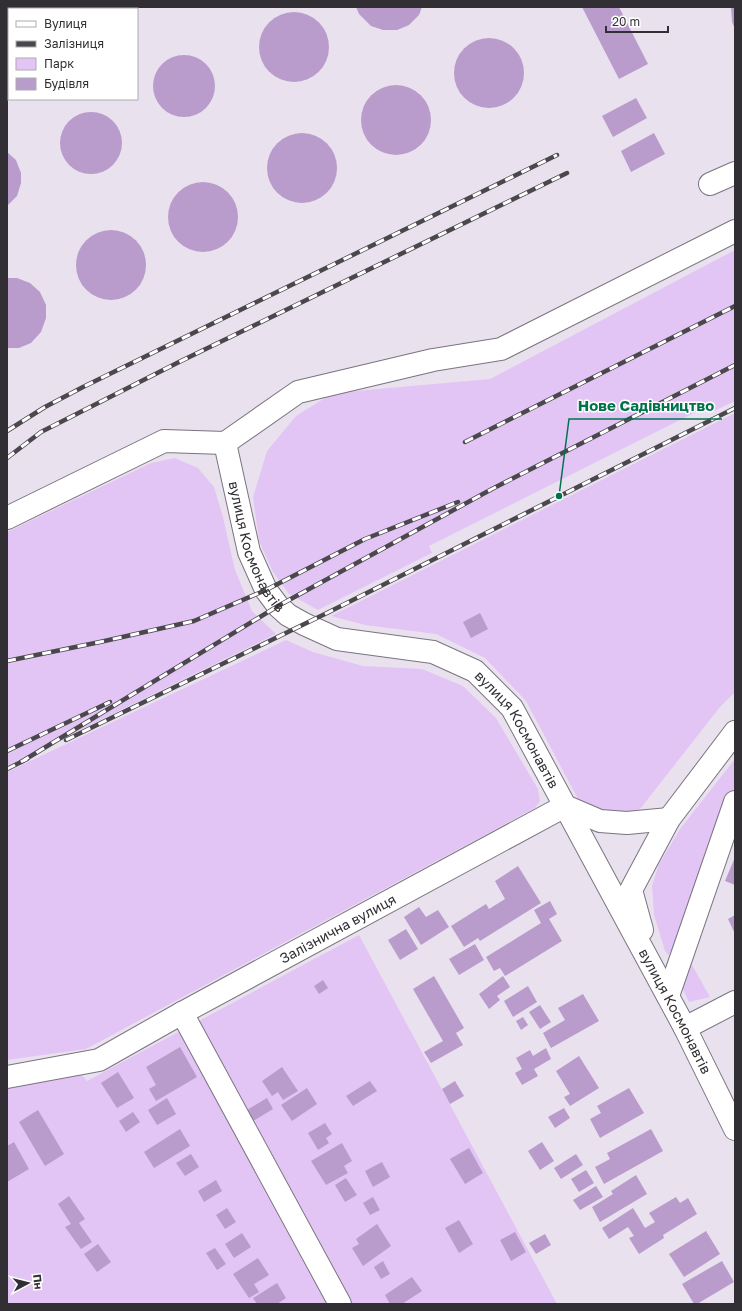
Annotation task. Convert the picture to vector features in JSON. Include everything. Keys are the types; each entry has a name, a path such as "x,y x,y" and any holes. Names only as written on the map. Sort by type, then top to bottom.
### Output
{"street":[{"path":"710,184 735,173"},
{"path":"7,518 164,441 225,443 298,392 433,360 501,349 735,231"},
{"name":"вулиця Космонавтів","path":"225,443 249,552 266,590 278,606 288,615 304,624 337,639 433,652 475,670 512,708 685,1028 735,1129"},
{"path":"650,962 632,890 669,819 735,732"},
{"path":"668,996 735,802"},
{"path":"565,806 600,821 627,823 669,819"},
{"name":"Залізнична вулиця","path":"7,1077 99,1060 182,1013 565,806"},
{"path":"685,1028 735,1002"},
{"path":"182,1013 340,1304"}],"green space":[{"path":"735,250 735,401 712,412 708,406 429,546 432,553 318,610 289,594 273,572 259,541 253,497 267,451 296,416 333,393 490,379"},
{"path":"735,413 735,692 720,707 640,809 626,815 600,813 578,799 526,701 485,658 436,634 365,625 331,616"},
{"path":"175,458 198,468 214,487 223,517 235,570 252,611 276,634 7,766 7,532 151,463"},
{"path":"286,640 313,652 363,666 422,669 463,686 496,718 538,789 540,801 535,808 86,1049 7,1060 7,772"},
{"path":"735,759 735,787 730,795 675,950 668,955 665,951 654,915 652,886 659,864 680,829"},
{"path":"359,935 557,1304 7,1304 7,1089 80,1072 87,1081"},
{"path":"687,956 710,997 689,1002 679,981"}],"building":[{"path":"56,7 123,7 122,8"},
{"path":"356,7 422,7 419,15 409,25 397,30 383,30 371,26 359,14"},
{"path":"582,7 619,7 648,64 619,79"},
{"path":"731,7 735,7 735,29 732,22"},
{"path":"287,12 301,12 314,18 323,27 329,40 327,60 319,72 301,82 287,82 274,76 265,67 259,54 259,40 265,27 274,18"},
{"path":"7,13 8,78 7,79"},
{"path":"482,38 496,38 509,44 518,53 524,66 522,86 514,98 496,108 482,108 469,102 460,93 454,80 454,66 460,53 469,44"},
{"path":"184,55 196,58 206,64 212,74 215,86 212,98 206,108 196,114 184,117 172,114 162,108 156,98 153,86 156,74 162,64 172,58"},
{"path":"389,85 403,85 416,91 425,100 429,106 431,120 429,134 421,145 410,153 403,155 389,155 382,153 371,145 363,134 361,127 361,113 363,106 371,95 382,87"},
{"path":"636,98 647,118 613,137 602,116"},
{"path":"91,112 103,115 113,121 119,131 122,143 119,155 113,165 103,171 91,174 79,171 69,165 63,155 60,143 63,131 69,121 79,115"},
{"path":"295,133 309,133 322,139 331,148 337,161 335,181 327,193 309,203 295,203 282,197 273,188 267,175 267,161 273,148 282,139"},
{"path":"654,133 665,154 631,172 621,151"},
{"path":"7,152 16,160 21,173 21,183 17,196 7,206"},
{"path":"196,182 210,182 223,188 232,197 238,210 236,230 228,242 210,252 196,252 183,246 174,237 168,224 168,210 174,197 183,188"},
{"path":"104,230 118,230 131,236 140,245 144,251 146,265 144,279 136,290 125,298 118,300 104,300 97,298 86,290 78,279 76,272 76,258 78,251 86,240 97,232"},
{"path":"7,278 17,278 30,283 40,292 46,305 46,318 41,332 31,343 19,348 7,348"},
{"path":"480,613 488,629 471,638 463,622"},
{"path":"735,857 735,885 725,881"},
{"path":"518,866 541,903 480,941 478,938 464,947 451,926 486,904 489,909 505,899 495,881"},
{"path":"550,901 557,914 549,919 562,941 505,976 500,968 494,971 486,957 541,923 534,910"},
{"path":"419,907 426,917 438,910 449,927 421,945 404,917"},
{"path":"735,915 735,934 728,919"},
{"path":"406,929 418,949 400,960 388,940"},
{"path":"475,944 484,960 459,975 449,959"},
{"path":"434,976 464,1028 456,1033 463,1045 431,1063 424,1052 443,1041 413,989"},
{"path":"503,976 510,987 497,996 500,1000 489,1009 479,994"},
{"path":"323,980 328,988 319,994 314,986"},
{"path":"528,986 537,1002 513,1017 504,1001"},
{"path":"583,994 599,1021 551,1048 543,1033 565,1020 558,1008"},
{"path":"540,1005 551,1022 540,1029 529,1012"},
{"path":"523,1017 528,1025 521,1030 516,1021"},
{"path":"180,1047 197,1077 156,1101 149,1089 156,1085 146,1067"},
{"path":"546,1048 551,1059 534,1069 538,1076 522,1085 515,1073 522,1069 516,1058 530,1050 533,1056"},
{"path":"579,1056 599,1088 570,1106 564,1097 570,1094 556,1071"},
{"path":"282,1067 298,1091 283,1100 278,1092 272,1096 262,1081"},
{"path":"118,1072 134,1098 117,1108 101,1083"},
{"path":"370,1081 377,1091 353,1106 346,1096"},
{"path":"455,1081 464,1096 450,1104 442,1089"},
{"path":"307,1088 317,1104 292,1121 281,1105"},
{"path":"629,1088 644,1113 600,1138 590,1119 601,1113 597,1106"},
{"path":"167,1098 176,1114 157,1125 148,1110"},
{"path":"267,1098 273,1109 253,1121 247,1110"},
{"path":"564,1108 570,1118 555,1128 548,1117"},
{"path":"38,1110 64,1154 45,1166 19,1122"},
{"path":"133,1112 140,1122 126,1132 119,1121"},
{"path":"325,1123 332,1134 326,1138 329,1143 318,1150 308,1133"},
{"path":"180,1129 190,1146 154,1168 144,1152"},
{"path":"651,1129 663,1151 604,1184 595,1167 610,1159 607,1153"},
{"path":"14,1142 29,1169 7,1182 7,1146"},
{"path":"542,1142 554,1161 540,1170 528,1151"},
{"path":"342,1143 352,1161 344,1166 348,1173 326,1185 311,1161"},
{"path":"469,1148 483,1173 465,1184 450,1159"},
{"path":"191,1154 199,1167 185,1176 176,1163"},
{"path":"576,1154 583,1165 561,1179 554,1168"},
{"path":"382,1162 390,1177 373,1187 365,1171"},
{"path":"586,1170 594,1183 579,1192 571,1179"},
{"path":"636,1175 647,1194 600,1222 592,1207 613,1194 611,1191"},
{"path":"346,1178 357,1195 345,1202 335,1185"},
{"path":"216,1180 222,1191 204,1202 198,1191"},
{"path":"596,1186 603,1197 580,1210 573,1200"},
{"path":"69,1196 85,1219 79,1223 92,1242 81,1249 65,1227 71,1224 58,1204"},
{"path":"373,1197 380,1210 370,1215 363,1203"},
{"path":"676,1197 680,1203 688,1198 697,1214 663,1235 664,1238 639,1254 629,1238 634,1236 628,1227 609,1239 602,1228 633,1208 645,1228 655,1222 649,1213"},
{"path":"227,1208 236,1222 225,1229 216,1215"},
{"path":"459,1220 473,1244 459,1253 445,1228"},
{"path":"377,1224 391,1246 363,1266 352,1248 359,1244 356,1239"},
{"path":"706,1231 720,1254 684,1277 669,1254"},
{"path":"515,1232 526,1252 511,1261 500,1240"},
{"path":"242,1233 251,1247 234,1258 225,1244"},
{"path":"545,1234 551,1245 536,1254 529,1243"},
{"path":"98,1244 111,1262 97,1272 84,1254"},
{"path":"215,1248 226,1264 217,1270 206,1253"},
{"path":"258,1258 269,1275 254,1284 259,1292 249,1298 233,1274"},
{"path":"383,1261 390,1274 381,1279 374,1267"},
{"path":"722,1261 734,1282 697,1304 694,1304 682,1284"},
{"path":"412,1277 422,1291 402,1304 390,1304 385,1295"},
{"path":"277,1283 286,1298 277,1304 257,1304 253,1298"}],"railway":[{"path":"7,431 45,407 83,387 557,155"},
{"path":"7,458 41,432 179,362 567,173"},
{"path":"465,442 735,306"},
{"path":"21,762 278,606 492,489 735,365"},
{"path":"66,740 327,613 735,408"},
{"path":"7,661 194,621 266,590 365,539 458,502"},
{"path":"7,751 110,702"},
{"path":"7,769 27,759"}],"place":[{"name":"Нове Садівництво","path":"559,496"}]}
